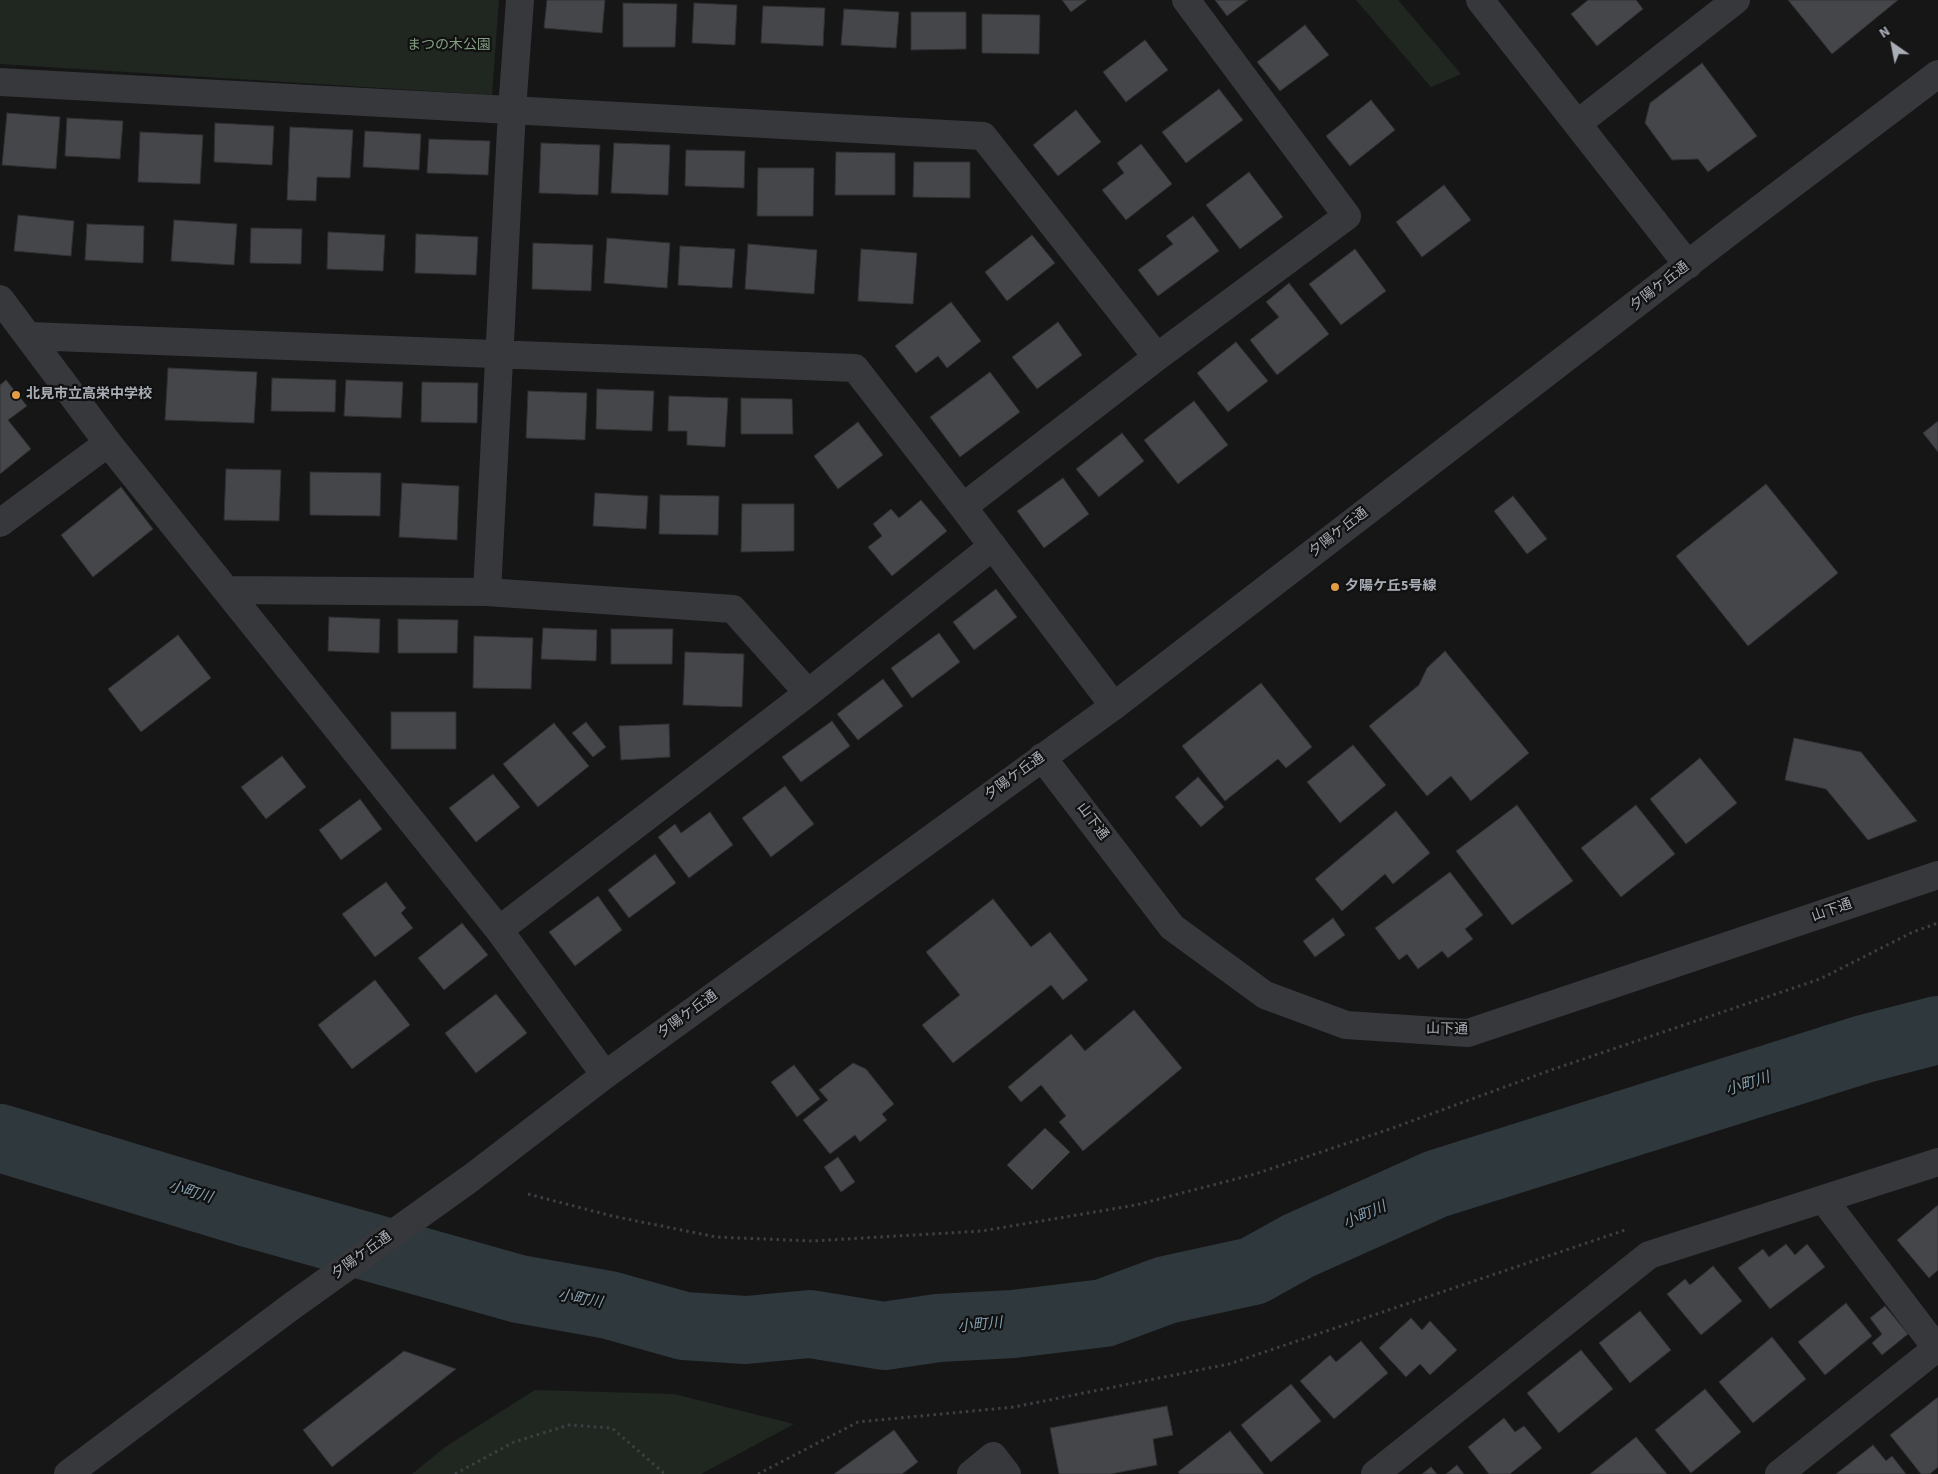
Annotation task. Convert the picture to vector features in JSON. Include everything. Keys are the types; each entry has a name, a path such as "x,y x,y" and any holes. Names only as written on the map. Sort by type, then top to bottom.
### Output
{"street":[{"path":"487,592 512,110 520,0"},
{"path":"963,507 1157,357 1347,216 1186,0"},
{"path":"1480,0 1688,265"},
{"path":"1577,124 1736,0"},
{"name":"夕陽ケ丘通","path":"73,1471 292,1306 471,1178 605,1075 1114,706 1938,74"},
{"path":"0,82 983,136 1157,357"},
{"path":"0,299 108,443 228,590 499,930 605,1075"},
{"path":"29,336 855,368 1114,706"},
{"path":"0,524 108,443"},
{"path":"499,930 808,693 993,546"},
{"path":"228,590 487,592 733,608 808,693"},
{"name":"山下通","path":"1042,757 1172,927 1264,995 1346,1025 1468,1033 1938,875"},
{"path":"1375,1474 1649,1255 1938,1162"},
{"path":"1779,1474 1937,1349 1824,1200"},
{"path":"971,1474 993,1456 1007,1474"}],"path":[{"path":"528,1194 612,1216 716,1237 812,1241 982,1231 1136,1205 1256,1174 1390,1129 1560,1067 1811,982 1913,932 1938,923"},
{"path":"758,1474 858,1422 1014,1407 1229,1364 1626,1230"},
{"path":"455,1474 514,1442 570,1425 612,1428 665,1474"}],"green space":[{"name":"まつの木公園","path":"0,0 499,0 492,95 0,64"},
{"path":"1356,0 1398,0 1461,74 1431,87"},
{"path":"535,1390 674,1394 794,1424 701,1474 412,1474 445,1447"}],"building":[{"path":"547,0 605,0 602,33 544,28"},
{"path":"1062,0 1087,0 1071,12"},
{"path":"1215,0 1248,0 1227,16"},
{"path":"1588,0 1636,0 1643,9 1597,46 1571,14"},
{"path":"1788,0 1898,0 1832,54"},
{"path":"623,3 677,4 675,47 623,47"},
{"path":"694,3 737,5 735,45 692,43"},
{"path":"763,6 825,8 823,46 761,43"},
{"path":"844,9 899,12 896,48 841,45"},
{"path":"911,12 966,12 966,49 911,50"},
{"path":"982,14 1040,15 1039,54 982,53"},
{"path":"1305,25 1329,55 1280,91 1257,62"},
{"path":"1145,40 1168,70 1126,102 1103,72"},
{"path":"1702,63 1757,136 1708,172 1698,159 1672,160 1645,123 1650,103"},
{"path":"1219,89 1243,120 1186,163 1162,132"},
{"path":"1371,100 1395,130 1350,166 1326,136"},
{"path":"1076,110 1101,142 1058,176 1033,145"},
{"path":"7,113 60,117 56,169 2,165"},
{"path":"67,118 123,121 120,159 65,156"},
{"path":"215,123 274,126 272,165 214,162"},
{"path":"290,127 353,130 350,178 317,177 316,201 287,200"},
{"path":"365,131 421,134 419,170 363,167"},
{"path":"140,132 203,135 200,184 138,182"},
{"path":"429,139 490,141 488,175 427,173"},
{"path":"541,143 600,145 598,195 539,193"},
{"path":"614,143 670,145 668,195 611,193"},
{"path":"1141,144 1172,184 1126,220 1102,190 1124,173 1117,163"},
{"path":"686,150 745,151 744,188 685,186"},
{"path":"836,152 895,153 895,195 835,195"},
{"path":"914,162 970,162 970,198 913,197"},
{"path":"758,168 814,168 813,216 757,216"},
{"path":"1249,172 1283,217 1240,249 1206,205"},
{"path":"1444,185 1471,220 1422,257 1396,222"},
{"path":"18,215 74,221 71,256 14,251"},
{"path":"1193,216 1219,251 1158,296 1138,270 1173,244 1166,236"},
{"path":"174,220 237,224 234,265 171,261"},
{"path":"87,224 144,226 143,263 85,260"},
{"path":"251,228 302,229 301,264 250,263"},
{"path":"328,232 385,235 383,271 327,269"},
{"path":"416,234 478,237 476,275 415,273"},
{"path":"1032,235 1055,263 1007,301 985,272"},
{"path":"607,238 670,243 667,288 604,283"},
{"path":"533,243 593,245 591,291 532,289"},
{"path":"748,244 817,250 814,294 745,289"},
{"path":"680,246 735,249 732,288 678,285"},
{"path":"861,249 917,253 913,304 858,301"},
{"path":"1355,249 1386,291 1341,325 1309,284"},
{"path":"1289,283 1329,334 1277,375 1250,340 1279,317 1266,302"},
{"path":"951,302 981,341 947,368 938,356 916,373 895,346"},
{"path":"1058,322 1082,355 1037,389 1012,357"},
{"path":"1236,342 1268,381 1228,412 1197,373"},
{"path":"168,368 257,372 254,423 165,420"},
{"path":"990,372 1020,412 960,457 930,417"},
{"path":"272,378 336,380 335,412 271,411"},
{"path":"6,380 27,406 8,420 31,449 0,474 0,385"},
{"path":"346,380 403,382 401,418 344,416"},
{"path":"422,382 478,383 477,423 421,422"},
{"path":"597,389 654,391 652,431 596,429"},
{"path":"528,391 587,393 585,440 526,438"},
{"path":"669,396 728,398 725,447 687,445 687,431 668,431"},
{"path":"741,398 792,399 793,434 741,434"},
{"path":"1194,401 1228,445 1178,484 1144,440"},
{"path":"1938,421 1938,452 1923,433"},
{"path":"858,422 883,455 838,489 814,456"},
{"path":"1122,433 1144,461 1099,497 1076,469"},
{"path":"226,469 281,470 279,521 224,520"},
{"path":"310,472 381,473 380,516 310,515"},
{"path":"1063,478 1089,514 1044,548 1017,511"},
{"path":"402,483 459,486 457,540 399,537"},
{"path":"1766,484 1838,573 1748,646 1676,556"},
{"path":"121,487 153,529 93,577 61,535"},
{"path":"595,493 648,496 646,529 593,526"},
{"path":"660,495 719,496 718,535 659,534"},
{"path":"1513,496 1547,539 1527,554 1494,511"},
{"path":"921,500 947,531 892,576 868,547 882,536 873,524 891,509 899,518"},
{"path":"742,504 794,504 794,551 741,552"},
{"path":"996,589 1017,617 974,650 953,622"},
{"path":"329,617 380,619 379,653 328,651"},
{"path":"398,619 458,620 457,653 398,653"},
{"path":"543,628 597,630 596,661 541,659"},
{"path":"611,629 673,629 672,664 611,664"},
{"path":"939,633 960,662 912,698 891,668"},
{"path":"178,635 211,678 141,732 108,689"},
{"path":"474,636 533,638 531,689 473,688"},
{"path":"1445,651 1529,753 1471,801 1451,776 1427,796 1369,726 1419,685 1427,668"},
{"path":"685,652 744,654 742,707 683,705"},
{"path":"883,679 903,706 858,740 837,714"},
{"path":"1261,683 1312,747 1286,768 1278,759 1225,801 1182,746"},
{"path":"391,712 456,712 456,749 391,749"},
{"path":"832,721 850,746 801,782 782,757"},
{"path":"586,722 606,747 593,757 572,733"},
{"path":"554,723 589,766 538,807 503,764"},
{"path":"669,724 670,757 621,760 619,726"},
{"path":"1794,738 1861,752 1917,821 1868,840 1826,789 1785,780"},
{"path":"1353,745 1386,785 1340,823 1307,782"},
{"path":"282,756 306,787 266,819 241,787"},
{"path":"1700,758 1737,803 1686,844 1650,799"},
{"path":"493,774 520,807 476,842 449,808"},
{"path":"1198,777 1224,807 1201,827 1175,797"},
{"path":"785,786 814,824 771,857 742,818"},
{"path":"360,799 382,829 341,860 319,830"},
{"path":"1517,805 1573,881 1512,925 1456,851"},
{"path":"1636,805 1675,854 1621,897 1581,848"},
{"path":"1396,811 1430,853 1393,884 1385,874 1342,911 1315,879"},
{"path":"710,812 733,845 689,878 658,837 675,824 681,833"},
{"path":"655,854 676,883 629,918 608,890"},
{"path":"1450,872 1483,915 1465,929 1473,939 1448,958 1442,951 1418,969 1407,954 1399,960 1375,928"},
{"path":"386,882 406,908 401,913 413,928 375,957 342,914"},
{"path":"598,896 622,930 575,966 549,932"},
{"path":"993,899 1031,947 1050,932 1088,980 1063,1000 1051,985 953,1063 922,1025 960,995 926,952"},
{"path":"1333,918 1345,935 1315,957 1303,941"},
{"path":"462,923 488,955 444,990 418,958"},
{"path":"375,980 410,1025 352,1069 318,1025"},
{"path":"496,994 527,1033 476,1073 445,1033"},
{"path":"1134,1010 1182,1068 1083,1151 1059,1122 1066,1116 1041,1085 1021,1102 1008,1087 1071,1034 1085,1051"},
{"path":"853,1063 866,1069 894,1104 882,1114 887,1120 860,1142 855,1135 830,1154 803,1120 828,1100 819,1090"},
{"path":"794,1065 820,1099 797,1117 771,1082"},
{"path":"1045,1128 1070,1152 1032,1190 1007,1165"},
{"path":"838,1157 855,1182 841,1192 824,1167"},
{"path":"1938,1205 1938,1270 1929,1278 1897,1240"},
{"path":"1786,1244 1795,1255 1807,1244 1825,1267 1770,1309 1738,1268 1763,1249 1769,1257"},
{"path":"1713,1266 1742,1301 1701,1335 1667,1294 1685,1279 1690,1285"},
{"path":"1846,1303 1872,1336 1825,1375 1798,1342"},
{"path":"1885,1306 1908,1334 1882,1355 1872,1343 1882,1334 1870,1318"},
{"path":"1640,1311 1671,1350 1630,1383 1599,1343"},
{"path":"1411,1318 1422,1330 1430,1321 1457,1350 1430,1375 1420,1364 1406,1377 1379,1348"},
{"path":"1772,1337 1806,1379 1753,1423 1719,1382"},
{"path":"1361,1341 1388,1373 1334,1419 1300,1381 1330,1355 1336,1362"},
{"path":"1581,1350 1613,1389 1559,1433 1527,1393"},
{"path":"404,1351 456,1369 332,1467 303,1430"},
{"path":"1291,1384 1321,1421 1271,1462 1241,1425"},
{"path":"1705,1389 1741,1432 1691,1473 1655,1430"},
{"path":"1938,1397 1938,1467 1930,1474 1921,1474 1890,1435"},
{"path":"1167,1406 1173,1435 1153,1439 1157,1465 1111,1474 1059,1474 1050,1428"},
{"path":"1504,1418 1515,1432 1524,1426 1542,1448 1510,1474 1489,1474 1468,1447"},
{"path":"894,1430 918,1462 902,1474 834,1474"},
{"path":"1230,1431 1264,1474 1180,1474 1178,1472"},
{"path":"1636,1437 1667,1474 1590,1474"},
{"path":"1873,1445 1886,1461 1892,1456 1906,1474 1836,1474"},
{"path":"1457,1465 1464,1474 1446,1474"},
{"path":"1431,1467 1437,1474 1422,1474"}],"waterway":[{"name":"小町川","path":"0,1138 248,1213 519,1289 609,1305 684,1326 746,1330 810,1324 884,1336 938,1328 1013,1324 1104,1313 1166,1290 1253,1271 1298,1246 1436,1184 1864,1049 1938,1030"}],"place":[{"name":"北見市立高栄中学校","path":"16,395"},
{"name":"夕陽ケ丘5号線","path":"1335,587"}]}
